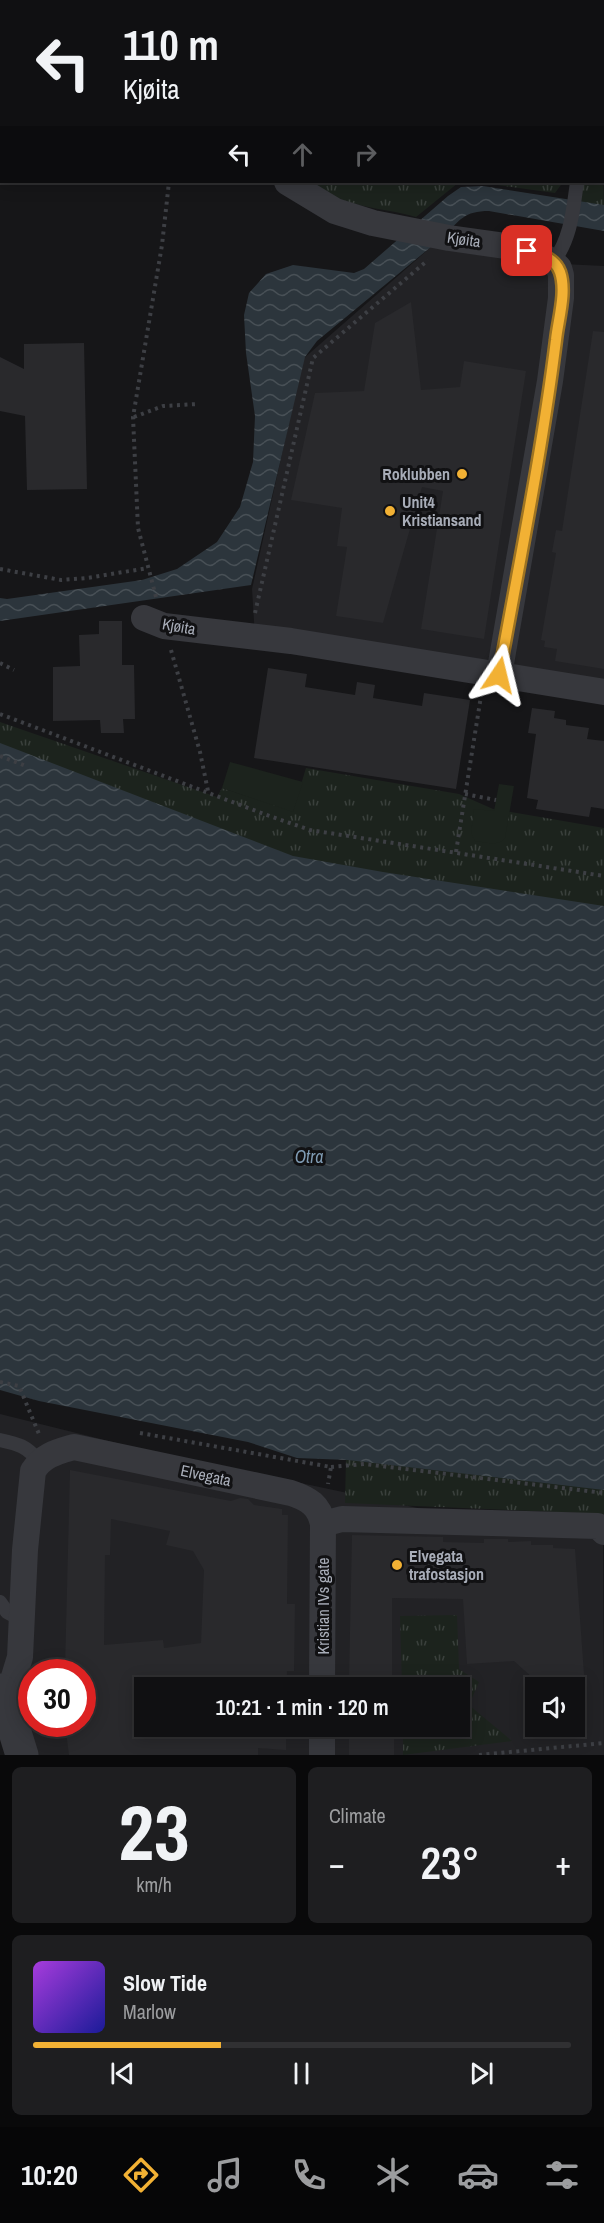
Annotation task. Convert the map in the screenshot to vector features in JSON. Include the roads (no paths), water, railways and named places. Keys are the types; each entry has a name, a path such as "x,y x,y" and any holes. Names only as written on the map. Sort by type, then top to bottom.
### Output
{"street":[{"name":"Kjøita","path":"289,183 335,211 373,223 513,247 542,255 553,262"},
{"path":"492,674 550,381 561,298 561,275 553,262"},
{"name":"Kjøita","path":"155,615 249,636 604,692"},
{"name":"Elvegata","path":"44,1458 74,1447 291,1493 308,1499 320,1511 323,1524"},
{"path":"22,1755 3,1696 20,1657 25,1550 33,1471 44,1458"},
{"path":"323,1524 342,1519 598,1526 604,1532"},
{"name":"Kristian IVs gate","path":"322,1677 323,1524"},
{"path":"322,1737 322,1755"}],"lane":[{"path":"553,262 568,238 576,184"},
{"path":"0,1440 19,1444 44,1458"},
{"path":"0,1602 7,1612 22,1620"}],"water":[{"path":"483,186 604,205 604,231 489,211 468,215 458,221 443,237 317,341 305,357 251,585 0,621 0,598 7,599 142,580 177,569 217,542 240,507 253,462 255,416 246,353 244,315 249,293 266,274 293,265 354,273 364,269 448,196 461,187"},
{"name":"Otra","path":"0,743 293,856 604,906 604,1490 348,1460 297,1458 248,1442 39,1401 0,1390"}],"place":[{"name":"Roklubben","path":"462,474"},
{"name":"Unit4 Kristiansand","path":"390,511"},
{"name":"Elvegata trafostasjon","path":"397,1565"}]}
